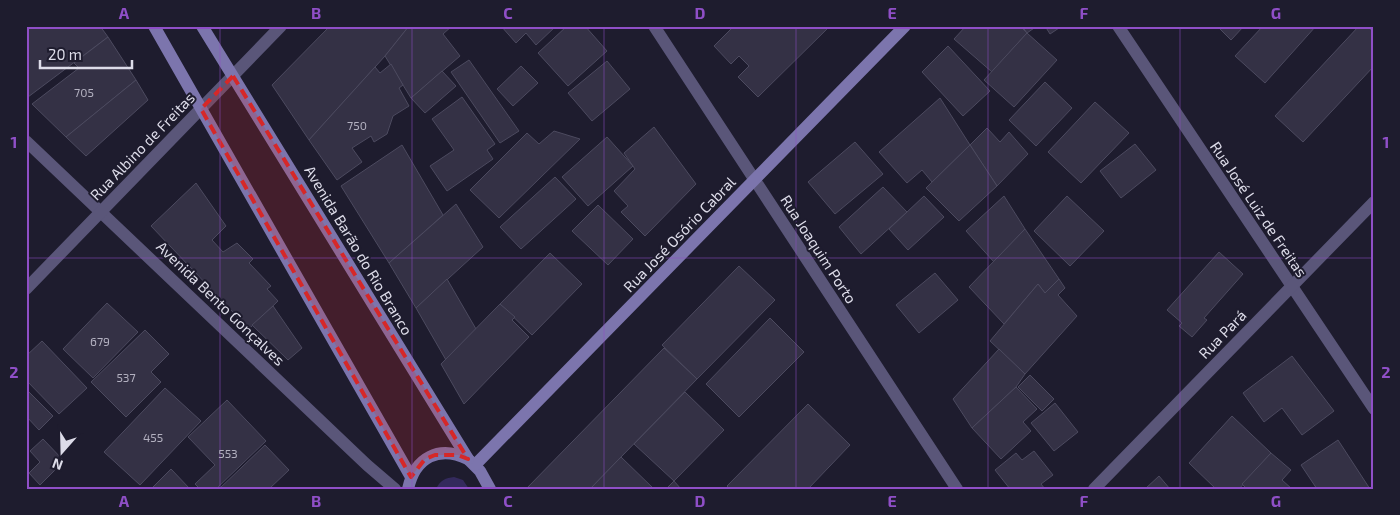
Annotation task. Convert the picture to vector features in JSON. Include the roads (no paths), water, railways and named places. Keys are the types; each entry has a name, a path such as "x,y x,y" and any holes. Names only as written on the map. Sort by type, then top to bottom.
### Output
{"main road":[{"path":"154,26 409,483"},
{"name":"Avenida Barão do Rio Branco","path":"202,26 490,489"},
{"name":"Rua José Osório Cabral","path":"472,462 755,180 905,26"},
{"path":"409,483 416,467 435,455 446,453 458,454 472,462"}],"street":[{"name":"Rua Albino de Freitas","path":"26,289 281,26"},
{"name":"Rua Joaquim Porto","path":"654,26 957,489"},
{"name":"Rua José Luiz de Freitas","path":"1118,26 1374,409"},
{"name":"Avenida Bento Gonçalves","path":"26,141 367,465 395,489"},
{"name":"Rua Pará","path":"1094,489 1374,202"}]}
